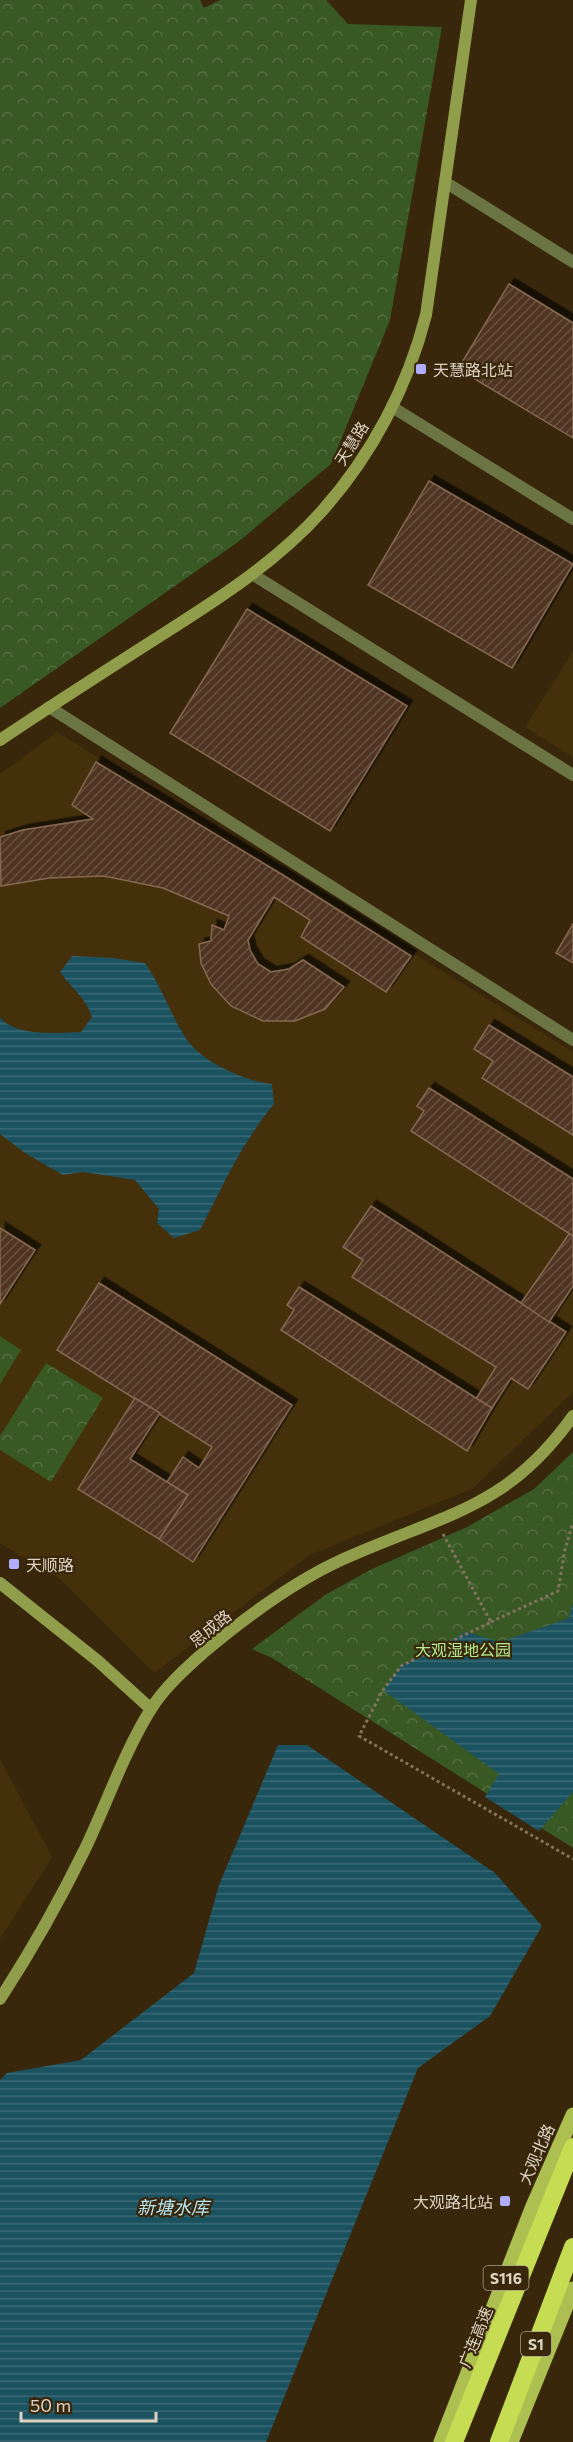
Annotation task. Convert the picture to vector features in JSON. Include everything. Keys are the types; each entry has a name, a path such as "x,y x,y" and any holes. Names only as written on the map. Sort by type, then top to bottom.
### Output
{"highway":[{"name":"广连高速","path":"454,2442 573,2147"},
{"name":"S1","path":"499,2442 573,2247"}],"main road":[{"name":"大观北路","path":"441,2442 533,2206 573,2115"},
{"path":"511,2442 573,2289"}],"street":[{"name":"天慧路","path":"0,740 213,602 252,574 322,511 350,476 392,407 416,353 426,315 471,0"},
{"path":"446,182 573,262"},
{"path":"392,407 573,519"},
{"path":"252,574 573,775"},
{"path":"49,707 573,1040"},
{"name":"思成路","path":"0,1999 60,1898 151,1708 170,1685 204,1652 309,1577 354,1554 471,1508 511,1483 557,1439 573,1416"},
{"path":"0,1583 98,1661 151,1708"}],"path":[{"path":"436,1522 491,1622"},
{"path":"573,1523 565,1549 558,1591 401,1666 383,1690 359,1736 573,1859"}],"shaded area":[{"path":"573,652 573,757 525,727"},
{"path":"57,732 573,1052 573,1392 472,1489 310,1555 154,1673 61,1580 0,1543 0,774"},
{"path":"0,1759 52,1857 0,1939"}],"green space":[{"path":"0,0 200,0 204,8 220,0 326,0 348,24 442,27 390,320 331,464 238,542 0,708"},
{"path":"0,1336 21,1350 0,1384"},
{"path":"46,1363 103,1398 51,1482 0,1450 0,1436"},
{"name":"大观湿地公园","path":"573,1452 573,1848 272,1658 252,1649 325,1595 372,1569 467,1527 534,1489"}],"water":[{"path":"72,956 113,958 145,963 181,1031 194,1048 226,1070 272,1084 274,1104 243,1149 200,1230 174,1238 157,1223 159,1209 135,1180 83,1172 63,1175 25,1153 0,1134 0,1017 16,1028 26,1031 81,1032 92,1017 82,999 60,972"},
{"path":"573,1603 573,1792 539,1831 485,1797 499,1774 383,1690 401,1666 466,1632 500,1642 569,1618"},
{"name":"新塘水库","path":"278,1745 307,1745 495,1873 542,1926 490,2016 418,2068 266,2442 0,2442 0,2080 7,2073 81,2060 194,1973 219,1885"}],"building":[{"path":"509,284 573,323 573,438 458,369"},
{"path":"429,481 573,564 512,668 368,585"},
{"path":"247,609 407,706 330,831 170,733"},
{"path":"96,762 411,956 386,992 301,937 310,920 274,897 248,940 250,950 258,964 271,972 289,969 303,960 344,987 325,1009 295,1021 263,1021 231,1006 211,984 201,963 199,944 211,941 212,925 224,930 229,916 163,888 104,876 49,878 1,886 0,837 23,830 93,819 72,805"},
{"path":"573,924 573,963 556,953"},
{"path":"489,1025 573,1077 573,1135 482,1078 493,1061 474,1049"},
{"path":"429,1088 573,1179 573,1236 411,1131 424,1111 417,1106"},
{"path":"371,1206 566,1332 528,1389 511,1378 492,1408 476,1399 496,1367 352,1277 363,1260 343,1247"},
{"path":"0,1228 35,1250 0,1304"},
{"path":"569,1234 573,1236 573,1286 549,1322 521,1303"},
{"path":"99,1283 292,1405 193,1562 159,1539 188,1495 167,1482 183,1457 199,1468 212,1447 57,1350"},
{"path":"299,1287 492,1408 467,1451 281,1330 294,1310 287,1305"},
{"path":"135,1398 160,1413 130,1459 188,1495 159,1539 78,1489"}],"place":[{"name":"天慧路北站","path":"421,369"},
{"name":"天顺路","path":"14,1564"},
{"name":"大观路北站","path":"505,2201"}]}
